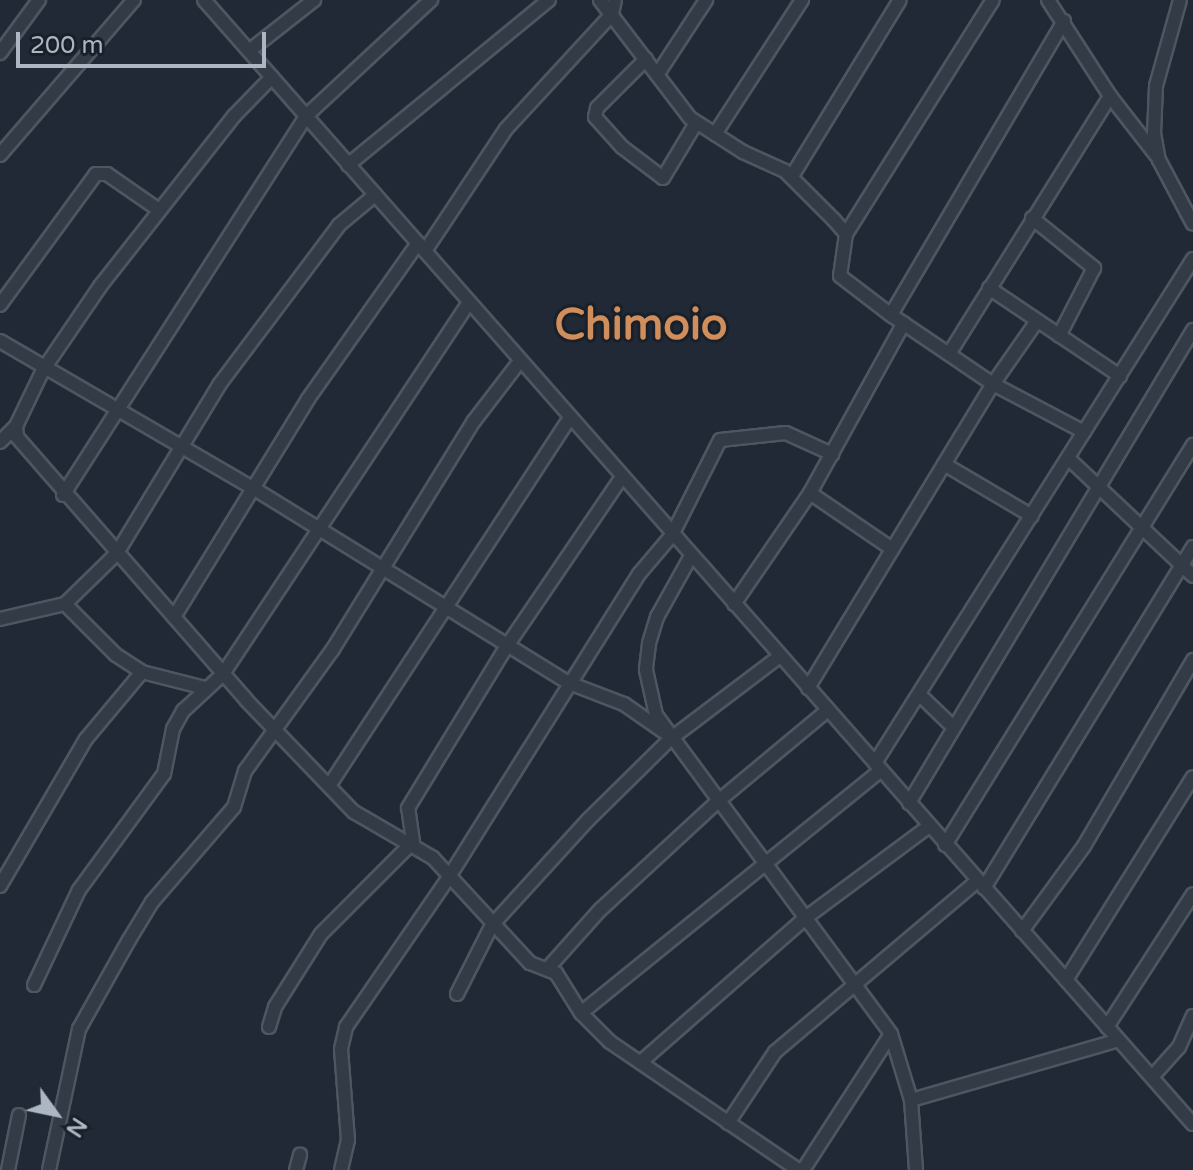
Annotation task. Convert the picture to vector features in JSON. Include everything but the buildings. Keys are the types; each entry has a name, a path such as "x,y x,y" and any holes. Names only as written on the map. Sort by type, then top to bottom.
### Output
{"street":[{"path":"0,53 39,0"},
{"path":"0,155 134,0"},
{"path":"205,0 672,535 1193,1124"},
{"path":"249,51 314,0"},
{"path":"63,495 306,116 431,0"},
{"path":"348,165 549,0"},
{"path":"600,0 696,123 792,176 846,234"},
{"path":"174,617 345,344 421,247 506,129 612,14 615,0"},
{"path":"657,75 706,0"},
{"path":"715,134 802,0"},
{"path":"792,176 900,0"},
{"path":"993,0 846,234 840,276 891,315 993,384 1084,432"},
{"path":"1048,0 1064,21 1111,104 1159,160 1193,224"},
{"path":"1159,160 1154,100 1180,0"},
{"path":"891,315 1064,21"},
{"path":"646,59 597,108 595,117 622,147 663,178 696,123"},
{"path":"0,442 16,426 43,370 159,210 272,77"},
{"path":"949,354 1032,218 1111,104"},
{"path":"0,305 96,174 107,174 159,210"},
{"path":"0,619 65,604 117,553 184,448 219,385 318,251 375,195"},
{"path":"1032,218 1094,268 1059,336"},
{"path":"581,1013 878,766 1193,259"},
{"path":"989,288 1120,376"},
{"path":"34,985 79,890 164,774 173,729 205,688 223,674 469,302"},
{"path":"808,688 993,384 1037,321"},
{"path":"734,604 810,493 904,323"},
{"path":"909,803 952,726 1193,330"},
{"path":"0,341 43,370 253,488 569,683 624,704 667,736"},
{"path":"49,1170 79,1029 152,902 234,807 245,771 333,649 380,567 474,421 520,361"},
{"path":"329,786 570,418"},
{"path":"16,426 25,450 63,495 223,674 354,812 413,842 530,963 549,967 581,1013 610,1042 800,1170 891,1034"},
{"path":"341,1170 348,1140 342,1037 447,880 639,574 672,535 722,437 751,441 786,433 832,454"},
{"path":"945,845 1193,445"},
{"path":"1068,458 1193,576"},
{"path":"944,464 1032,516"},
{"path":"413,842 408,808 507,646 622,477"},
{"path":"810,493 892,549"},
{"path":"728,1123 775,1052 855,983 981,884 1193,547"},
{"path":"691,556 657,617 647,657 648,691 667,736 891,1034 911,1100 916,1170"},
{"path":"65,604 116,655 142,672 205,688"},
{"path":"457,994 492,925 667,736 780,656"},
{"path":"1022,931 1084,846 1193,660"},
{"path":"0,886 86,739 142,672"},
{"path":"624,704 648,691"},
{"path":"921,696 952,726"},
{"path":"549,967 600,910 716,803 828,710"},
{"path":"1066,980 1193,777"},
{"path":"642,1061 804,919 929,826"},
{"path":"269,1027 275,1007 321,934 413,842"},
{"path":"1107,1027 1193,894"},
{"path":"1152,1077 1179,1047 1193,1016"},
{"path":"911,1100 1119,1040"},
{"path":"8,1170 19,1115"},
{"path":"296,1170 300,1155"}],"district":[{"name":"Chimoio","path":"641,326"}]}
